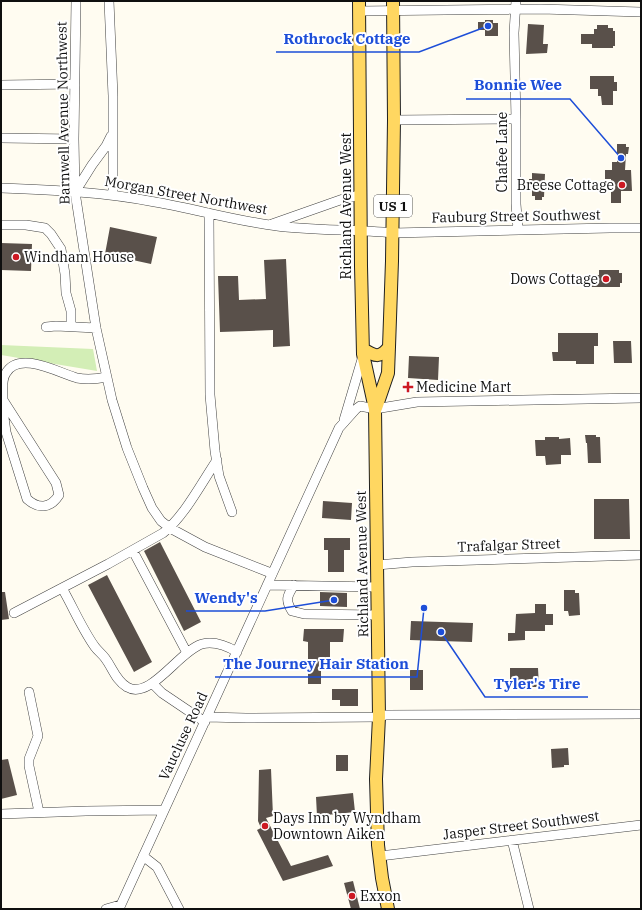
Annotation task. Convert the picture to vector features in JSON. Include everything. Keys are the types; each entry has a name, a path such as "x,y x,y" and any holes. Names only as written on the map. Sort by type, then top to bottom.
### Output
{"main road":[{"name":"Richland Avenue West","path":"359,6 360,230 363,352 375,409 379,716 376,779 378,845 388,909"},
{"name":"Richland Avenue West","path":"375,409 388,373 393,233 393,6"},
{"path":"363,352 377,356 385,353 389,347"}],"street":[{"name":"Barnwell Avenue Northwest","path":"76,1 74,140 75,192 96,328 119,424 143,488 156,515 170,528 205,547 271,573"},
{"path":"109,1 113,123 113,195"},
{"path":"359,6 393,6 417,10 516,5 641,12"},
{"name":"Chafee Lane","path":"516,5 514,33 516,204 518,230"},
{"path":"1,85 75,84"},
{"path":"394,120 516,119"},
{"path":"75,192 106,146 112,131 113,123"},
{"path":"1,138 74,140"},
{"name":"Morgan Street Northwest","path":"1,188 113,195 271,225 343,199 360,195"},
{"path":"209,213 210,395 219,476 232,512"},
{"path":"1,226 26,225 45,228 51,234 61,249 66,293 71,311 71,324 73,327"},
{"name":"Fauburg Street Southwest","path":"271,225 311,229 360,230 393,233 641,228"},
{"path":"46,327 96,328"},
{"path":"343,422 363,352"},
{"path":"2,400 56,484 59,495 49,506 40,507 27,500 6,432 2,400 3,379 6,372 10,367 17,364 34,364 82,379 94,380 107,377"},
{"path":"343,422 360,406 375,409 417,402 641,398"},
{"name":"Vaucluse Road","path":"119,907 237,652 271,573 338,428 343,422"},
{"path":"14,613 132,551 170,528 217,460"},
{"path":"132,551 187,653"},
{"name":"Trafalgar Street","path":"377,565 412,562 641,555"},
{"path":"267,584 377,587"},
{"path":"294,585 287,596 289,606 292,611 304,614 377,615"},
{"path":"62,588 95,647 105,657 120,682 128,688 142,689 153,684 187,653 201,644 208,643 227,646 237,652"},
{"path":"153,684 162,693 206,720 386,715 641,714"},
{"path":"29,692 38,736 29,759 29,766 39,812"},
{"path":"1,814 164,810"},
{"name":"Jasper Street Southwest","path":"380,856 641,825"},
{"path":"512,840 529,909"},
{"path":"143,856 157,867 179,909"},
{"path":"106,909 119,907"}],"green space":[{"path":"1,345 93,349 97,371 1,355"}],"building":[{"path":"485,20 493,20 493,23 498,23 498,36 485,36 485,30 478,30 478,22 485,22"},
{"path":"528,24 544,25 543,44 548,44 547,53 526,54"},
{"path":"597,25 608,25 608,28 613,28 613,31 615,31 615,46 613,46 613,48 592,48 592,44 581,44 581,34 594,34 594,29 597,29"},
{"path":"590,76 614,76 614,82 617,82 617,91 613,91 613,105 602,105 601,96 598,96 598,89 590,89"},
{"name":"Breese Cottage","path":"617,144 626,144 626,147 629,147 628,154 626,154 625,170 631,170 632,191 621,191 621,203 611,203 611,179 605,179 605,170 612,170 612,162 617,162"},
{"path":"532,173 545,174 544,197 542,197 542,200 535,200 535,196 532,196 532,191 529,190 529,179 532,179"},
{"path":"110,227 157,237 151,264 105,254"},
{"name":"Windham House","path":"1,243 32,244 31,271 1,270"},
{"path":"286,259 290,346 273,347 273,330 220,332 218,276 238,276 239,300 266,299 264,260"},
{"name":"Dows Cottage","path":"599,270 619,270 619,273 622,273 622,283 620,283 620,287 591,287 591,275 599,275"},
{"path":"558,333 598,333 598,346 594,346 594,364 576,364 576,361 553,361 552,352 558,352"},
{"path":"613,341 631,341 632,363 614,363"},
{"path":"409,356 439,357 438,380 408,378"},
{"path":"585,435 596,435 596,437 600,437 601,463 588,463"},
{"path":"545,437 559,437 559,439 570,438 571,455 561,455 561,464 546,465 545,456 536,456 535,440 545,440"},
{"path":"594,499 629,499 630,539 594,539"},
{"path":"323,501 352,503 351,520 322,518"},
{"path":"324,538 350,538 350,550 344,550 344,572 328,572 328,550 324,550"},
{"path":"160,542 201,622 184,631 144,551"},
{"path":"107,575 152,662 134,672 88,585"},
{"path":"564,590 575,590 575,593 579,593 580,615 569,616 568,611 564,611"},
{"path":"1,592 5,592 9,619 1,620"},
{"path":"320,592 347,593 347,607 320,606"},
{"path":"535,604 546,604 546,614 553,614 553,625 545,625 545,631 525,631 525,640 508,641 508,633 515,633 516,614 535,613"},
{"path":"411,621 473,623 472,642 410,640"},
{"path":"304,629 344,629 343,642 330,642 330,670 321,670 321,684 308,684 308,642 303,641"},
{"path":"510,668 538,668 539,687 510,687"},
{"path":"410,670 423,670 423,690 410,690"},
{"path":"332,689 358,689 358,706 340,706 340,700 332,700"},
{"path":"568,748 569,765 552,768 551,749"},
{"path":"336,755 348,755 348,771 336,771"},
{"path":"8,759 17,795 1,799 1,760"},
{"name":"Days Inn by Wyndham Downtown Aiken","path":"271,769 273,816 266,818 291,866 328,855 333,866 283,881 257,830 261,828 258,821 259,770"},
{"path":"353,793 355,812 317,816 316,797"},
{"name":"Exxon","path":"353,881 360,909 351,909 344,883"}],"place":[{"name":"Rothrock Cottage","path":"488,26"},
{"name":"Bonnie Wee","path":"621,158"},
{"name":"Breese Cottage","path":"622,185"},
{"name":"Windham House","path":"16,257"},
{"name":"Dows Cottage","path":"606,279"},
{"name":"Medicine Mart","path":"408,387"},
{"name":"Wendy's","path":"334,600"},
{"name":"The Journey Hair Station","path":"424,608"},
{"name":"Tyler's Tire","path":"441,632"},
{"name":"Days Inn by Wyndham Downtown Aiken","path":"265,826"},
{"name":"Exxon","path":"352,896"}]}
